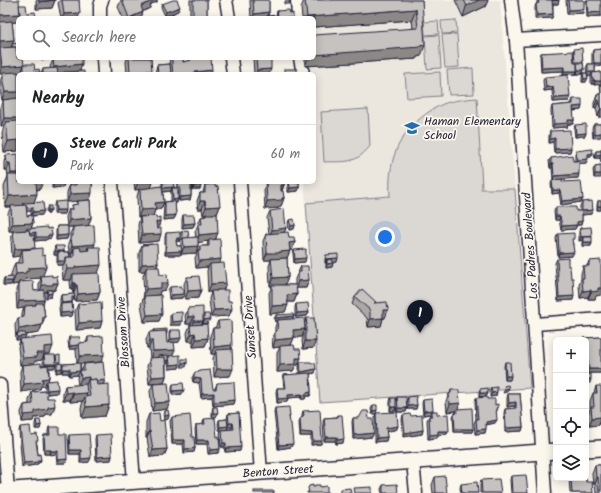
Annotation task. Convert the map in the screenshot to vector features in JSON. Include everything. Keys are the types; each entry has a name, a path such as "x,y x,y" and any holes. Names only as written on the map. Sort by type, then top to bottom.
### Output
{"main road":[{"path":"589,449 601,448"},
{"name":"Benton Street","path":"4,491 549,451"}],"street":[{"path":"100,16 100,6 102,0"},
{"path":"226,0 229,16"},
{"path":"297,0 298,16"},
{"name":"Los Padres Boulevard","path":"511,0 516,40 535,324 549,451 545,493"},
{"path":"516,40 601,35"},
{"path":"103,60 104,72"},
{"path":"232,60 233,72"},
{"path":"300,60 303,72"},
{"name":"Blossom Drive","path":"112,184 134,482"},
{"name":"Sunset Drive","path":"240,184 261,473"},
{"path":"535,324 601,319"},
{"path":"0,384 4,491"},
{"path":"413,461 416,493"}],"shaded area":[{"name":"Haman Elementary School","path":"291,0 500,0 515,189 480,189 306,203 304,184 316,184 316,72 298,72 312,60 316,60 316,16 292,16"},
{"path":"456,20 457,33 442,34 441,21"},
{"path":"438,21 439,34 425,35 424,22"},
{"path":"457,34 459,67 445,68 442,35"},
{"path":"439,35 441,68 427,69 425,36"},
{"path":"473,68 474,94 449,95 447,70"},
{"path":"440,72 441,96 407,98 405,74"},
{"path":"477,98 481,189 515,189 530,388 320,402 306,203 390,196 390,173 392,162 400,142 413,125 427,113 443,104 464,99"},
{"path":"368,109 370,146 360,156 350,161 324,162 321,112"}],"building":[{"path":"0,0 19,0 20,14 0,15"},
{"path":"39,0 55,0 39,2"},
{"path":"62,0 79,0 80,13 64,14"},
{"path":"122,0 153,0 141,6 143,12 134,16 128,16"},
{"path":"177,0 180,7 166,12 162,4"},
{"path":"193,0 207,0 207,16 193,16"},
{"path":"253,0 269,0 269,12 254,14"},
{"path":"305,0 422,0 425,45 420,47 316,55 316,35 418,28 416,9 307,16"},
{"path":"464,0 479,0 467,6"},
{"path":"538,0 552,0 553,14 537,15 536,4 539,3"},
{"path":"568,0 584,0 584,9 569,10"},
{"path":"587,0 601,0 601,12 588,13"},
{"path":"19,5 26,5 27,13 35,12 36,16 20,16"},
{"path":"289,10 290,14 293,13 293,16 268,16 278,15 277,11"},
{"path":"12,21 14,40 0,41 0,22"},
{"path":"16,43 16,47 12,47 12,44"},
{"path":"16,47 16,60 23,60 24,65 2,67 0,48"},
{"path":"582,48 583,62 575,62 574,49"},
{"path":"601,49 601,63 594,63 593,50"},
{"path":"573,51 574,63 577,63 577,71 564,71 564,67 542,68 541,53"},
{"path":"53,60 82,60 82,64 54,67"},
{"path":"129,60 151,60 152,71 130,72"},
{"path":"172,60 183,60 183,62 191,60 211,60 212,70 173,72"},
{"path":"256,60 271,60 271,69 257,70"},
{"path":"577,63 583,63 584,70 578,70"},
{"path":"24,64 34,64 35,70 39,69 40,72 24,72"},
{"path":"170,64 171,72 158,72 157,65"},
{"path":"588,64 595,64 595,72 588,72"},
{"path":"57,68 58,72 43,72 43,69"},
{"path":"284,69 297,69 297,72 284,72"},
{"path":"16,72 16,92 5,92 3,73"},
{"path":"601,72 601,81 593,80 592,73"},
{"path":"583,73 587,73 588,78 584,79"},
{"path":"568,75 570,97 555,98 553,87 546,87 545,77"},
{"path":"598,94 601,94 601,110 599,100 597,100"},
{"path":"16,98 16,118 4,118 3,100"},
{"path":"573,99 582,99 582,106 573,107 574,120 568,120 568,123 554,124 552,106 573,104"},
{"path":"16,121 16,140 8,141 6,122"},
{"path":"586,124 586,133 576,134 575,125"},
{"path":"594,124 601,124 601,133 594,134"},
{"path":"570,130 571,148 555,149 555,138 550,139 550,131"},
{"path":"592,149 593,153 588,154 588,159 577,160 576,151"},
{"path":"596,151 601,151 601,154 596,155"},
{"path":"16,154 16,173 11,173 10,163 7,163 6,155"},
{"path":"572,155 573,161 579,161 579,174 554,176 551,158"},
{"path":"601,165 601,174 595,174 595,166"},
{"path":"8,175 16,175 16,184 36,184 37,194 9,196"},
{"path":"562,179 562,182 581,181 583,199 562,201 560,190 553,190 552,180"},
{"path":"92,184 92,193 70,194 69,185"},
{"path":"163,184 173,184 174,187 163,188"},
{"path":"178,184 193,184 193,186 191,186 191,196 180,197 180,187 178,187"},
{"path":"194,184 201,184 201,185 194,186"},
{"path":"215,184 215,187 218,186 220,206 206,207 205,201 200,201 200,193 205,193 205,185"},
{"path":"266,184 284,184 281,185 281,191 283,191 284,198 282,198 282,200 267,201"},
{"path":"289,184 299,184 299,187 290,188"},
{"path":"162,186 164,202 155,203 156,209 141,210 140,189"},
{"path":"172,188 178,188 178,199 173,200"},
{"path":"90,200 91,218 69,220 69,209 73,209 72,205 78,204 78,201"},
{"path":"66,201 66,210 56,210 55,202"},
{"path":"175,201 176,215 165,216 165,202"},
{"path":"592,201 593,210 582,211 582,202"},
{"path":"598,201 601,201 601,206 598,206"},
{"path":"43,202 44,211 33,212 33,207 26,208 26,205 23,205 23,203"},
{"path":"26,205 27,216 32,215 33,223 12,224 11,206"},
{"path":"48,206 51,206 51,210 48,210"},
{"path":"556,207 576,207 576,211 582,211 582,221 577,222 577,225 562,226 560,216 556,216"},
{"path":"284,209 286,228 272,230 270,211"},
{"path":"206,214 217,214 218,233 199,235 198,224 202,224 201,217 206,216"},
{"path":"183,215 194,215 195,223 184,224"},
{"path":"156,216 157,218 160,217 160,221 156,222 157,229 161,228 161,234 142,235 140,217"},
{"path":"294,219 295,225 291,226 289,220"},
{"path":"94,225 95,244 72,246 71,237 73,236 73,227"},
{"path":"57,226 68,226 68,235 57,236"},
{"path":"47,227 47,229 51,228 52,235 48,235 48,237 36,237 36,232 30,233 29,230 26,230 26,229"},
{"path":"591,227 592,236 581,237 580,228"},
{"path":"29,230 30,235 34,235 35,248 15,249 13,231"},
{"path":"188,230 189,238 183,238 182,240 182,231"},
{"path":"180,232 180,238 177,238 176,241 177,246 181,246 182,251 166,252 166,233"},
{"path":"288,232 289,237 294,237 295,242 289,243 290,251 267,253 266,234"},
{"path":"574,233 574,239 572,239 574,252 559,253 558,234"},
{"path":"198,237 198,246 184,247 183,238"},
{"path":"583,237 592,237 592,242 583,242"},
{"path":"220,239 221,259 199,261 198,251 200,251 200,246 209,246 209,240"},
{"path":"157,244 158,263 142,264 142,245"},
{"path":"55,246 64,246 64,251 56,251"},
{"path":"80,247 81,251 89,250 88,247 100,247 101,265 67,269 66,257 74,257 74,248"},
{"path":"42,248 42,256 45,255 46,267 28,268 29,271 26,271 26,273 16,274 15,263 23,263 22,250"},
{"path":"306,249 306,258 295,259 294,250"},
{"path":"58,252 69,252 70,257 66,257 65,261 58,261"},
{"path":"338,254 338,258 326,259 326,255"},
{"path":"287,258 288,277 273,278 271,259"},
{"path":"568,258 571,278 573,278 574,296 559,297 557,259"},
{"path":"332,259 333,263 327,264 327,260"},
{"path":"601,260 601,288 598,288 598,291 583,291 583,266 589,266 589,261"},
{"path":"224,263 226,283 211,284 210,264"},
{"path":"301,266 308,266 309,280 298,281 298,272 301,272"},
{"path":"159,267 160,275 167,274 168,283 161,283 161,288 146,289 146,268"},
{"path":"99,273 100,292 78,294 77,285 73,283 73,274"},
{"path":"52,275 52,277 57,276 58,283 53,283 53,285 42,285 41,276"},
{"path":"199,276 201,290 188,291 187,277"},
{"path":"13,277 13,281 5,281 4,278"},
{"path":"33,281 34,291 44,290 44,300 19,301 19,282"},
{"path":"272,285 296,285 297,294 287,295 288,305 272,306"},
{"path":"181,286 181,289 183,289 183,294 171,295 170,287"},
{"path":"362,289 376,302 374,303 387,302 388,310 383,310 383,318 370,319 370,310 355,297"},
{"path":"47,290 52,290 52,293 48,294"},
{"path":"228,290 228,301 231,301 232,309 214,310 211,291"},
{"path":"74,294 75,297 72,297 72,302 62,303 61,295"},
{"path":"161,295 162,314 147,315 144,296"},
{"path":"101,302 102,321 79,323 78,304"},
{"path":"36,303 43,303 45,317 43,317 42,325 19,329 18,318 24,317 25,306 36,305"},
{"path":"72,303 73,312 61,313 61,304"},
{"path":"308,303 309,312 297,313 296,304"},
{"path":"203,307 203,321 194,321 194,316 188,317 188,308"},
{"path":"182,312 182,321 172,322 171,313"},
{"path":"204,314 209,314 210,319 204,320"},
{"path":"293,314 294,316 276,318 276,315"},
{"path":"304,318 305,329 293,330 294,338 275,340 275,331 277,331 278,320"},
{"path":"306,318 314,318 316,341 305,341 307,325"},
{"path":"231,320 232,345 214,347 213,328 219,328 218,321"},
{"path":"207,324 208,338 196,339 195,333 191,334 190,325"},
{"path":"167,329 167,333 166,331 154,332 154,330"},
{"path":"170,330 180,330 181,338 171,339"},
{"path":"166,331 167,343 174,342 175,350 153,351 152,340 150,340 149,332"},
{"path":"17,333 25,333 26,336 18,337"},
{"path":"52,336 53,346 44,347 44,353 36,353 37,357 23,358 20,339"},
{"path":"103,336 104,355 80,356 79,343 88,342 88,337"},
{"path":"69,337 80,337 81,343 70,346"},
{"path":"601,337 601,369 589,369 589,338"},
{"path":"294,345 295,349 300,349 301,358 296,358 296,364 280,365 280,346"},
{"path":"232,349 233,369 217,369 216,350"},
{"path":"44,355 55,355 56,364 45,364"},
{"path":"60,355 60,362 57,362 56,356"},
{"path":"168,355 168,360 165,361 165,357 158,358 158,356"},
{"path":"180,355 180,364 170,365 169,356"},
{"path":"165,357 166,376 152,377 149,358"},
{"path":"182,359 187,359 187,363 182,363"},
{"path":"103,362 105,380 96,381 96,379 89,380 89,377 81,378 80,370 84,370 84,364"},
{"path":"300,362 315,363 316,369 301,372"},
{"path":"505,362 510,362 511,376 506,376"},
{"path":"41,363 41,366 48,365 49,377 42,379 43,382 24,384 22,365"},
{"path":"62,363 62,368 57,369 57,364"},
{"path":"80,363 80,371 70,372 70,369 63,369 63,364"},
{"path":"210,370 213,389 216,389 217,383 234,382 235,400 214,402 214,393 202,394 201,379 194,378 194,374 195,372 199,371"},
{"path":"310,373 311,392 306,393 306,395 288,395 288,398 278,399 277,388 286,388 284,375"},
{"path":"96,379 97,385 109,384 109,405 86,407 85,397 90,396 88,380"},
{"path":"57,380 58,389 47,390 47,381"},
{"path":"168,383 170,402 155,403 153,384"},
{"path":"183,383 184,390 173,391 173,384"},
{"path":"86,384 87,393 66,393 65,386"},
{"path":"508,385 509,388 505,389 504,386"},
{"path":"596,386 601,386 601,417 592,418 591,407 594,407 593,393 597,393"},
{"path":"497,387 497,392 492,393 491,388"},
{"path":"488,388 488,393 480,393 480,389"},
{"path":"451,390 459,390 460,403 450,404 449,394 451,393"},
{"path":"47,391 47,398 54,398 55,406 48,407 48,409 35,411 35,414 24,415 24,405 33,404 32,392"},
{"path":"508,394 520,394 523,427 506,428 505,409 516,408 516,402 509,403"},
{"path":"416,396 417,405 408,406 408,397"},
{"path":"397,397 406,397 407,408 398,408"},
{"path":"487,397 487,399 495,399 495,405 498,404 498,407 496,408 497,420 486,422 486,429 477,430 476,419 478,419 476,398"},
{"path":"391,398 396,398 396,407 391,407"},
{"path":"432,399 433,410 424,411 423,400"},
{"path":"373,405 377,405 377,410 373,411"},
{"path":"213,407 217,407 218,413 213,413"},
{"path":"289,407 293,444 279,445 275,408"},
{"path":"472,408 473,429 455,429 454,414 457,413 457,409"},
{"path":"168,410 169,415 165,416 165,411"},
{"path":"320,410 322,441 313,441 312,433 301,432 300,419 304,415 303,411"},
{"path":"363,411 368,411 369,419 373,419 374,433 354,435 353,418 359,418"},
{"path":"432,411 437,411 437,415 448,414 449,431 438,431 438,434 430,435 429,416 432,416"},
{"path":"397,412 398,426 386,428 387,437 377,438 376,413"},
{"path":"159,413 160,421 164,420 167,449 153,450 149,431 149,414"},
{"path":"239,413 241,447 226,448 226,443 223,443 222,430 234,429 233,423 229,423 228,414"},
{"path":"410,414 411,416 422,415 423,430 405,433 403,415"},
{"path":"190,415 192,437 194,437 195,448 185,449 185,440 173,440 172,417"},
{"path":"338,415 342,415 344,439 337,440 337,437 326,437 324,418 338,417"},
{"path":"215,418 220,449 210,450 209,440 197,440 196,425 205,424 204,419"},
{"path":"227,419 228,426 220,427 219,420"},
{"path":"36,420 40,420 41,425 37,426"},
{"path":"30,426 31,435 37,434 38,441 36,441 38,455 40,454 41,460 38,460 38,462 24,463 20,427"},
{"path":"49,427 59,427 59,434 66,434 67,459 58,460 58,451 45,450 44,435 50,435"},
{"path":"89,434 91,458 81,459 81,450 70,450 69,435"},
{"path":"111,434 112,456 97,457 96,435"},
{"path":"595,465 601,465 601,490 599,491 598,477 596,477"},
{"path":"526,475 528,493 512,493 511,476"},
{"path":"445,476 447,493 436,493 435,477"},
{"path":"499,479 501,493 482,493 481,480"},
{"path":"571,481 592,482 593,493 572,493"},
{"path":"477,482 478,493 462,493 461,484"},
{"path":"397,484 398,493 383,493 383,485"},
{"path":"313,485 313,487 315,487 315,485 320,485 320,487 327,486 327,493 307,493 309,492 309,486"},
{"path":"372,487 372,493 355,493 354,488"},
{"path":"350,488 351,493 341,493 341,489"},
{"path":"254,491 274,491 274,493 254,493"}],"place":[{"name":"Haman Elementary School","path":"412,128"},
{"name":"Steve Carli Park","path":"420,333"}]}
